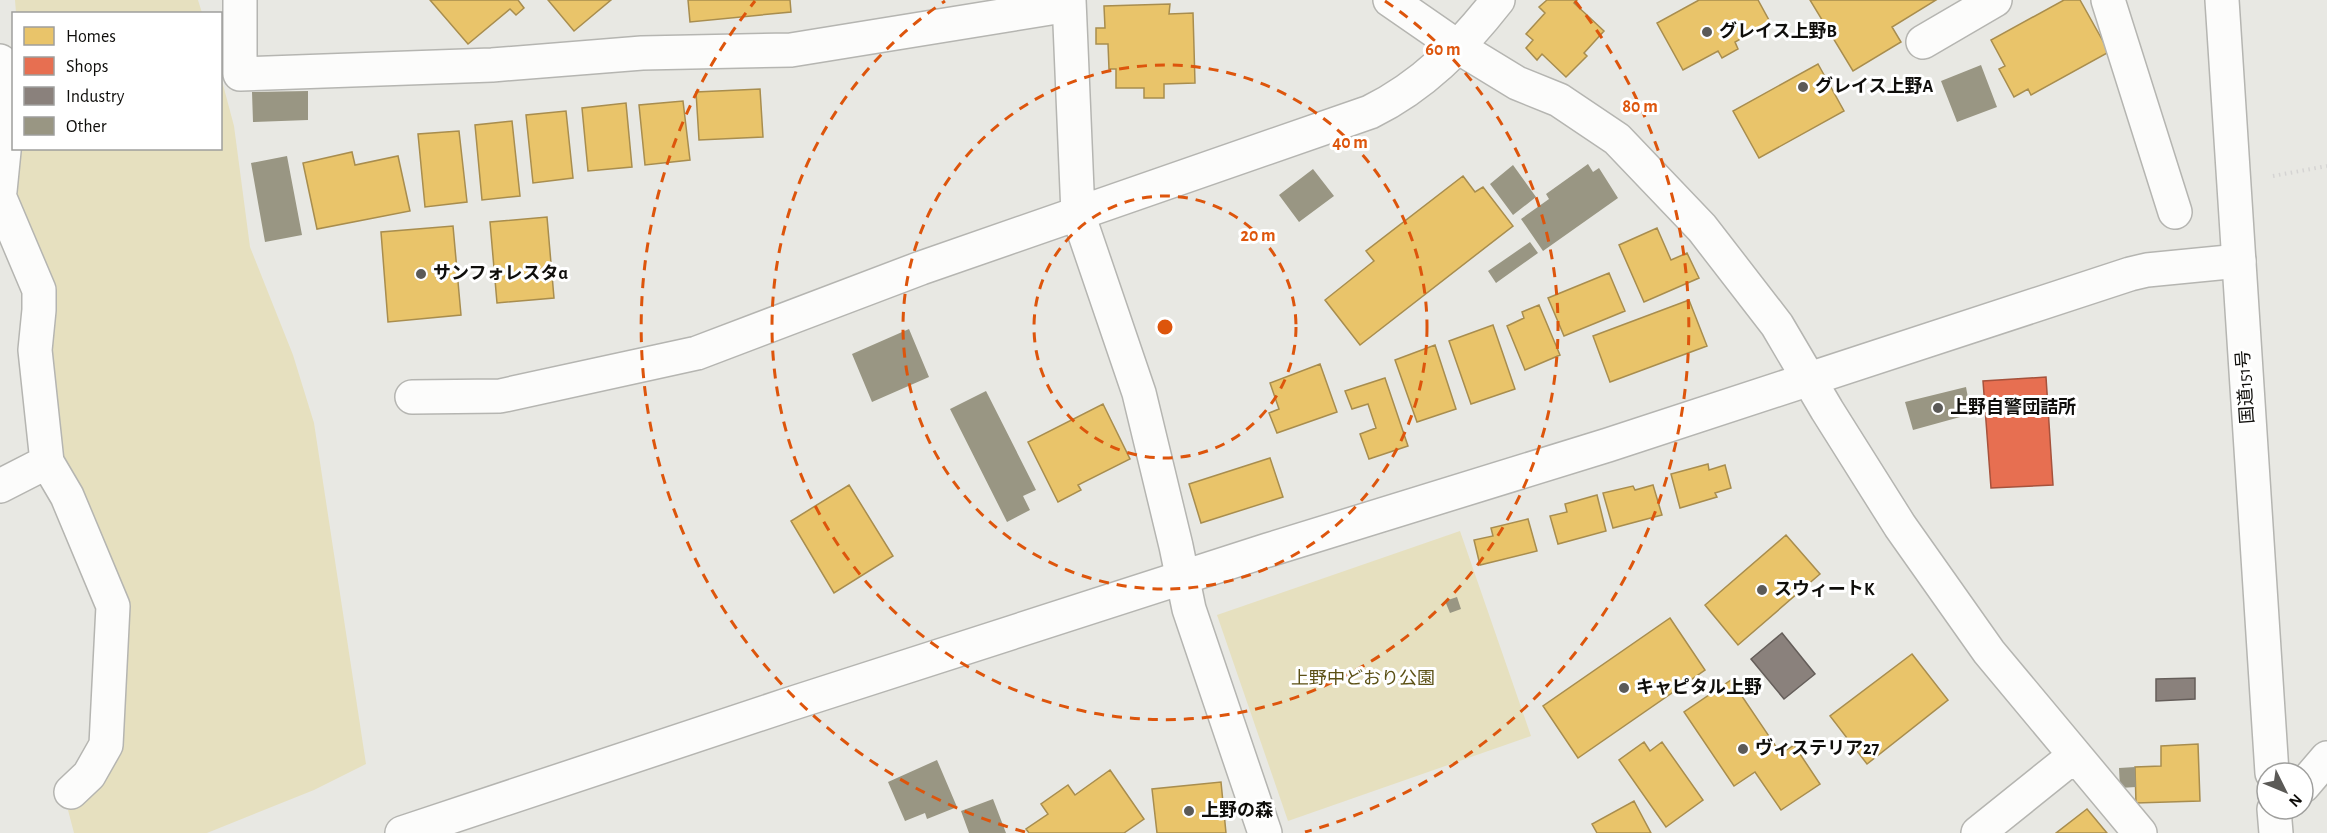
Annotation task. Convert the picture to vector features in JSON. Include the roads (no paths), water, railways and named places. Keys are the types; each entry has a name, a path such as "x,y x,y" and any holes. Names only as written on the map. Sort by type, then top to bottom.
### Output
{"main road":[{"path":"240,0 240,74 492,65 642,53 791,50 1069,3 1078,214 1138,393 1189,609 1202,653 1265,833"},
{"path":"1390,0 1458,47 1517,82 1559,100 1617,139 1702,228 1777,325 1900,526 1989,652 2140,833"},
{"path":"412,397 500,396 697,353 921,268 1370,112 1398,98 1428,76 1476,29 1498,0"},
{"path":"1923,42 1995,0"},
{"path":"2108,0 2175,212"},
{"name":"国道151号","path":"2222,0 2271,761"},
{"path":"0,61 7,121 0,191"},
{"path":"0,198 39,290 34,350 47,462 67,496 114,606 106,746 89,775 71,792"},
{"path":"402,833 790,704 1619,441 2147,270 2239,261"},
{"path":"0,486 47,462"},
{"path":"1978,833 2074,756"},
{"path":"2315,772 2327,758"}],"place":[{"name":"グレイス上野B","path":"1707,32"},
{"name":"グレイス上野A","path":"1803,87"},
{"name":"サンフォレスタα","path":"421,274"},
{"name":"上野自警団詰所","path":"1938,408"},
{"name":"スウィートK","path":"1762,590"},
{"name":"キャピタル上野","path":"1624,688"},
{"name":"ヴィステリア27","path":"1743,749"},
{"name":"上野の森","path":"1189,811"}],"park label":[{"name":"上野中どおり公園","path":"1363,679"}]}
